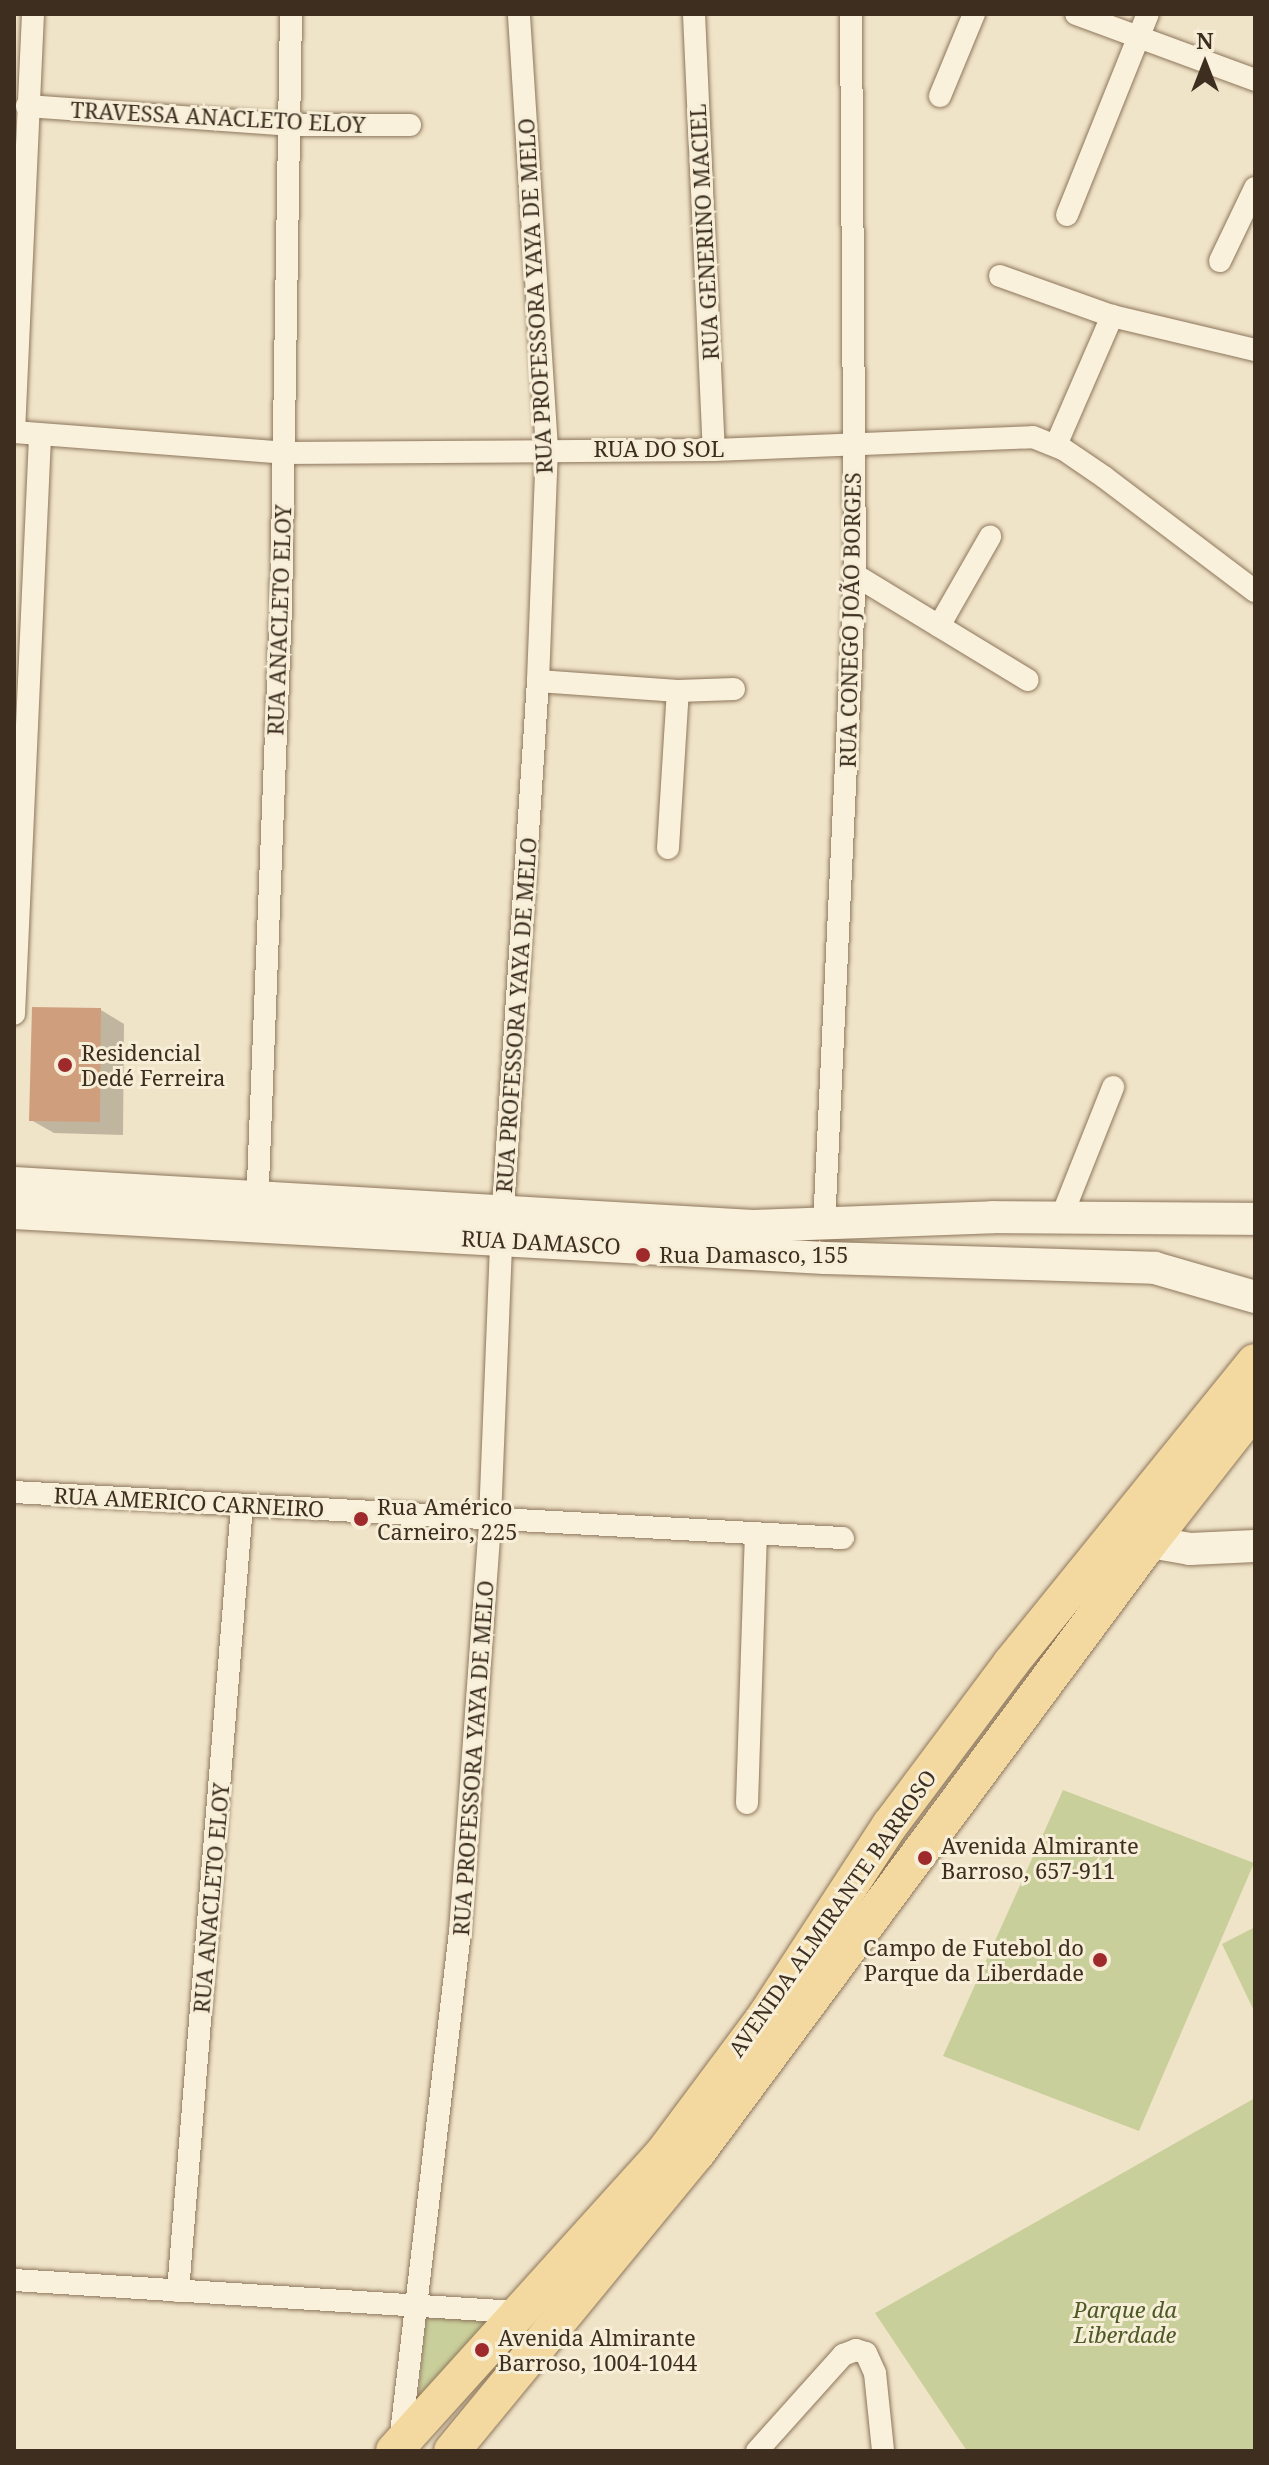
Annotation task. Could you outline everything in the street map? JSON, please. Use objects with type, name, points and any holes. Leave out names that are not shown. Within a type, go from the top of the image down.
[{"type":"main road","name":"AVENIDA ALMIRANTE BARROSO","points":[[396,2448],[515,2312],[661,2156],[766,2015],[890,1825],[1011,1663],[1255,1362]]},
{"type":"main road","name":"AVENIDA ALMIRANTE BARROSO","points":[[452,2451],[697,2153],[1150,1542],[1255,1408]]},
{"type":"street","points":[[14,432],[33,14]]},
{"type":"street","name":"RUA ANACLETO ELOY","points":[[256,1211],[284,453],[291,14]]},
{"type":"street","name":"RUA PROFESSORA YAYA DE MELO","points":[[396,2448],[460,1932],[490,1519],[502,1225],[538,681],[547,449],[519,14]]},
{"type":"street","name":"RUA GENERINO MACIEL","points":[[694,14],[714,450]]},
{"type":"street","name":"RUA CONEGO JOÃO BORGES","points":[[824,1226],[855,575],[851,14]]},
{"type":"street","points":[[940,96],[974,14]]},
{"type":"street","points":[[1076,14],[1255,80]]},
{"type":"street","points":[[1067,215],[1148,14]]},
{"type":"street","name":"TRAVESSA ANACLETO ELOY","points":[[27,106],[289,125],[410,125]]},
{"type":"street","points":[[1220,261],[1255,188]]},
{"type":"street","points":[[1000,276],[1112,316],[1255,350]]},
{"type":"street","points":[[1056,445],[1112,316]]},
{"type":"street","name":"RUA DO SOL","points":[[14,432],[284,453],[714,450],[853,441],[1017,437],[1056,445],[1255,591]]},
{"type":"street","points":[[14,1014],[40,436]]},
{"type":"street","points":[[939,626],[990,537]]},
{"type":"street","points":[[855,575],[1028,680]]},
{"type":"street","points":[[538,681],[678,691],[734,689]]},
{"type":"street","points":[[668,848],[678,691]]},
{"type":"street","points":[[1061,1218],[1113,1087]]},
{"type":"street","name":"RUA DAMASCO","points":[[14,1183],[256,1211],[502,1225],[825,1258],[1155,1268],[1189,1274],[1255,1297]]},
{"type":"street","name":"RUA DAMASCO","points":[[14,1213],[256,1211]]},
{"type":"street","name":"RUA DAMASCO","points":[[502,1225],[824,1226],[993,1217],[1255,1219]]},
{"type":"street","name":"RUA AMERICO CARNEIRO","points":[[14,1492],[843,1538]]},
{"type":"street","points":[[1143,1500],[1150,1542],[1190,1549],[1255,1546]]},
{"type":"street","name":"RUA ANACLETO ELOY","points":[[178,2291],[242,1505]]},
{"type":"street","points":[[747,1803],[756,1533]]},
{"type":"street","points":[[14,2280],[515,2312]]},
{"type":"street","points":[[757,2451],[843,2355],[856,2350],[866,2353],[875,2373],[883,2451]]},
{"type":"green space","name":"Campo de Futebol do Parque da Liberdade","points":[[1063,1790],[1254,1863],[1139,2131],[943,2056]]},
{"type":"green space","points":[[1255,1927],[1255,2013],[1222,1944]]},
{"type":"green space","name":"Parque da Liberdade","points":[[1255,2098],[1255,2451],[967,2451],[875,2313]]},
{"type":"green space","points":[[426,2316],[498,2321],[417,2408]]},
{"type":"building","name":"Residencial Dedé Ferreira","points":[[32,1007],[101,1008],[100,1122],[29,1121]]},
{"type":"place","name":"Residencial Dedé Ferreira","points":[[65,1065]]},
{"type":"place","name":"Rua Damasco, 155","points":[[643,1255]]},
{"type":"place","name":"Rua Américo Carneiro, 225","points":[[361,1519]]},
{"type":"place","name":"Avenida Almirante Barroso, 657-911","points":[[925,1858]]},
{"type":"place","name":"Campo de Futebol do Parque da Liberdade","points":[[1100,1960]]},
{"type":"place","name":"Avenida Almirante Barroso, 1004-1044","points":[[482,2350]]}]
